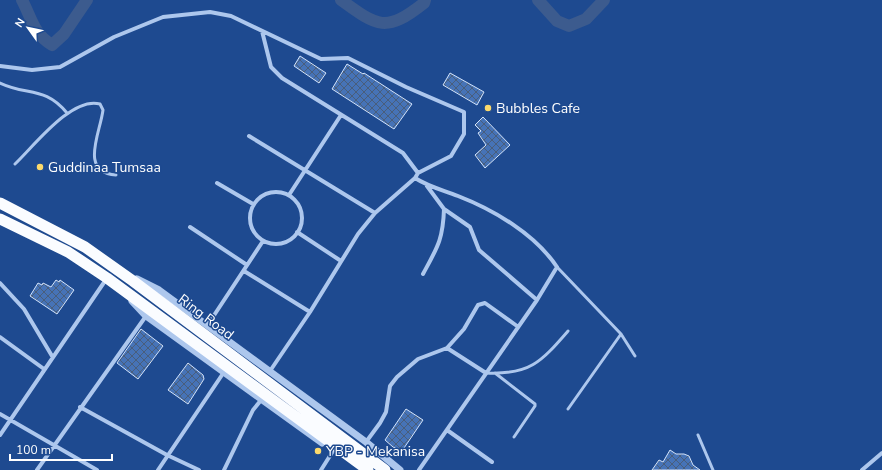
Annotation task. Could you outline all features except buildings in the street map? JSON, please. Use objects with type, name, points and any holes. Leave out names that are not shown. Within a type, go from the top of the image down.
[{"type":"highway","name":"Ring Road","points":[[0,203],[85,247],[122,272],[385,470]]},
{"type":"highway","name":"Ring Road","points":[[0,219],[68,252],[107,278],[368,470]]},
{"type":"highway","points":[[0,227],[12,225]]},
{"type":"street","points":[[0,66],[32,70],[60,67],[93,47],[138,26],[163,17],[188,13],[210,12],[231,16],[321,58],[348,58],[406,87],[464,112],[464,134],[450,156],[418,173],[415,178],[375,213],[358,234],[310,312],[270,371]]},
{"type":"street","points":[[262,30],[271,67],[282,78],[403,153],[418,173]]},
{"type":"street","points":[[289,195],[341,115]]},
{"type":"street","points":[[249,136],[375,213]]},
{"type":"street","points":[[415,178],[427,186],[472,202],[510,223],[538,245],[557,267],[537,300],[517,326],[420,470]]},
{"type":"street","points":[[217,183],[252,204]]},
{"type":"street","points":[[427,186],[444,209],[470,227],[478,250],[537,300]]},
{"type":"street","points":[[273,192],[289,195],[295,200],[302,216],[301,224],[297,232],[285,242],[277,244],[262,241],[251,227],[250,220],[252,204],[265,194],[273,192]]},
{"type":"street","points":[[423,274],[437,248],[442,234],[444,209]]},
{"type":"street","points":[[190,227],[248,265]]},
{"type":"street","points":[[297,232],[341,261]]},
{"type":"street","points":[[207,326],[248,265],[262,241]]},
{"type":"street","points":[[244,271],[310,312]]},
{"type":"street","points":[[122,272],[159,290],[366,442],[400,470]]},
{"type":"street","points":[[0,435],[52,356],[107,278]]},
{"type":"street","points":[[0,283],[24,309],[52,356]]},
{"type":"street","points":[[118,286],[146,316],[360,470]]},
{"type":"street","points":[[366,442],[380,424],[386,412],[390,386],[397,377],[418,359],[447,348],[464,329],[478,305],[485,303],[517,326]]},
{"type":"street","points":[[37,470],[53,444],[146,316]]},
{"type":"street","points":[[0,337],[44,369]]},
{"type":"street","points":[[447,348],[486,373]]},
{"type":"street","points":[[158,470],[224,372]]},
{"type":"street","points":[[224,470],[253,410],[262,400]]},
{"type":"street","points":[[80,407],[167,455],[199,470]]},
{"type":"street","points":[[0,414],[97,470]]},
{"type":"street","points":[[447,430],[492,462]]},
{"type":"street","points":[[321,470],[333,451]]},
{"type":"street","points":[[862,470],[882,453]]},
{"type":"lane","points":[[0,83],[13,88],[35,92],[53,98],[67,113]]},
{"type":"lane","points":[[15,164],[67,113],[93,102],[100,104],[103,110],[94,154],[94,162],[99,171],[105,174],[116,175]]},
{"type":"lane","points":[[557,267],[621,334],[634,356]]},
{"type":"lane","points":[[486,373],[526,369],[537,363],[549,353],[568,331]]},
{"type":"lane","points":[[568,409],[621,334]]},
{"type":"lane","points":[[495,373],[535,404],[514,437]]},
{"type":"lane","points":[[698,435],[713,470]]},
{"type":"waterway","points":[[22,0],[37,30],[41,36],[52,45],[64,34],[87,0]]},
{"type":"waterway","points":[[341,0],[364,16],[382,23],[400,19],[411,13],[424,3],[425,0]]},
{"type":"waterway","points":[[538,0],[557,21],[569,26],[586,19],[604,0]]},
{"type":"place","name":"Bubbles Cafe","points":[[488,108]]},
{"type":"place","name":"Guddinaa Tumsaa","points":[[40,167]]},
{"type":"place","name":"YBP - Mekanisa","points":[[318,451]]}]
